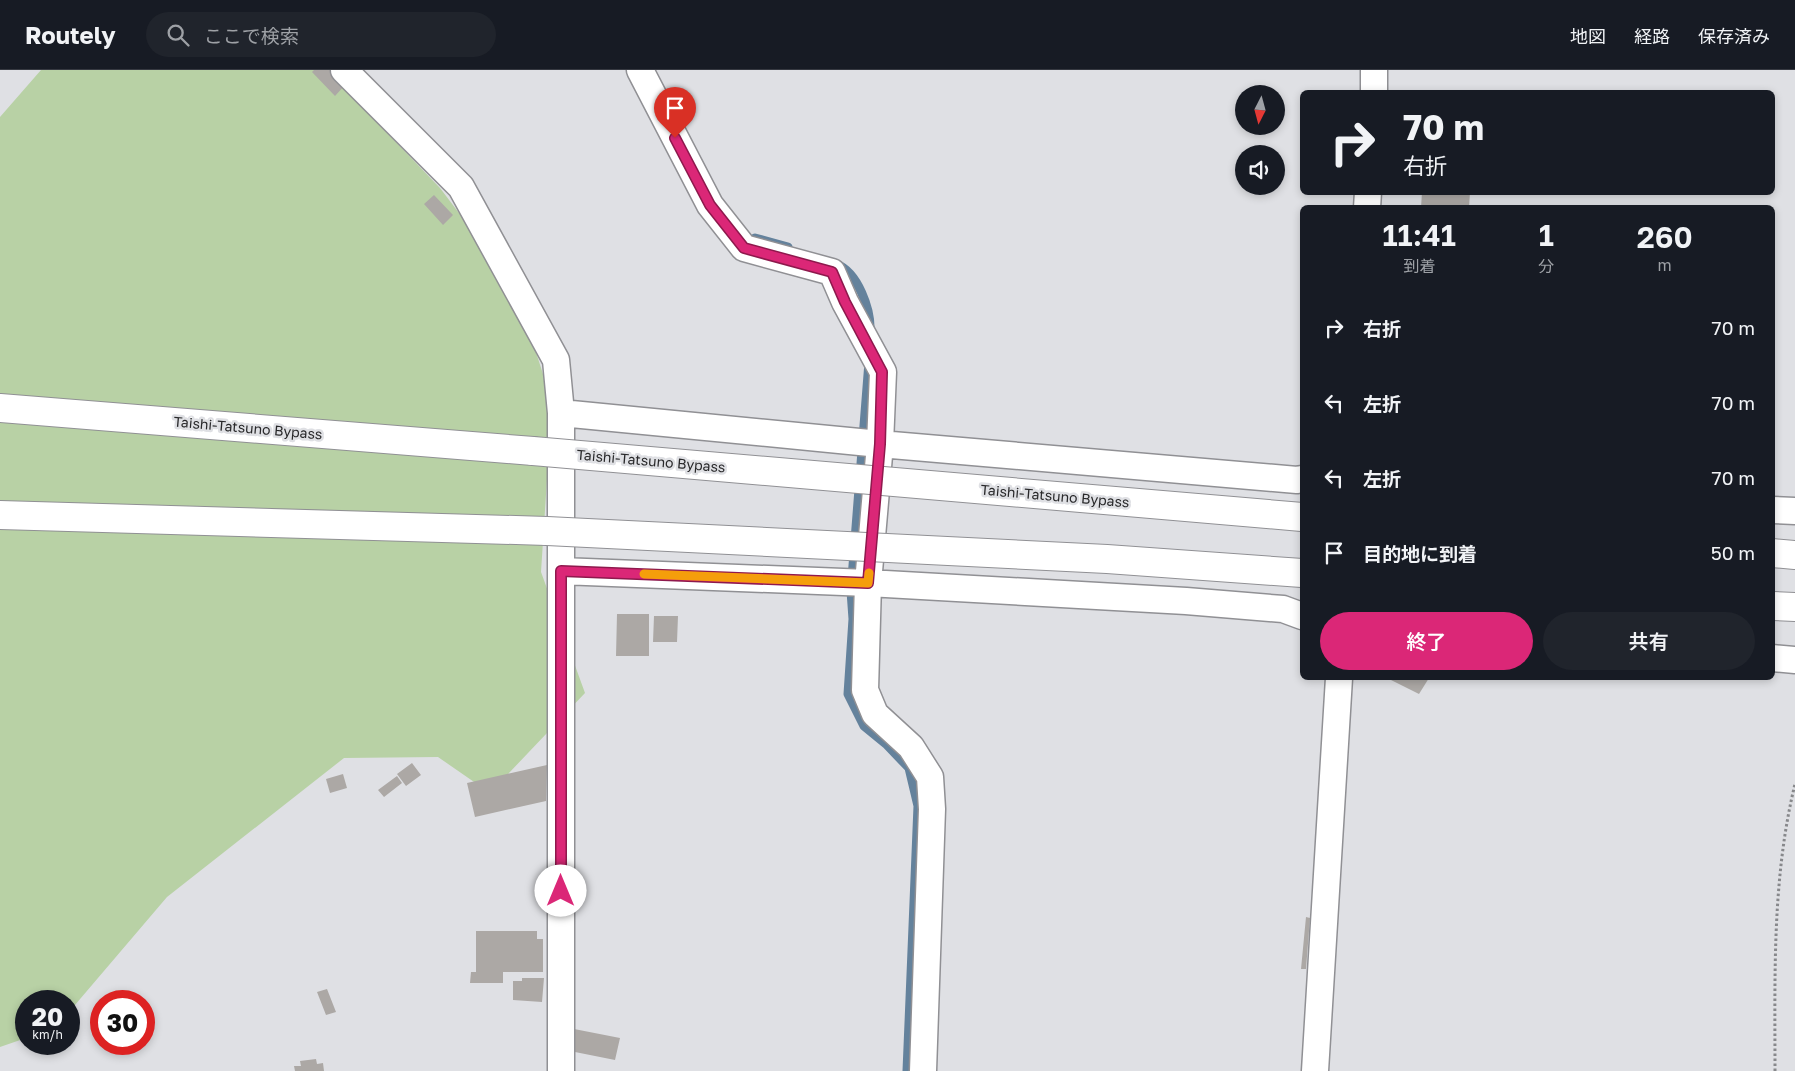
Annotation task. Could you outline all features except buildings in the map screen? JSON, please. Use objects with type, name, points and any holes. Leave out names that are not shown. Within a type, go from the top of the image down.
[{"type":"highway","name":"Taishi-Tatsuno Bypass","points":[[0,408],[533,451],[1300,517]]},
{"type":"highway","points":[[0,515],[547,531],[1107,559],[1300,573]]},
{"type":"highway","points":[[1775,553],[1795,555]]},
{"type":"highway","points":[[1775,606],[1795,607]]},
{"type":"street","points":[[344,70],[461,188],[556,360],[561,413],[561,1071]]},
{"type":"street","points":[[640,70],[710,205],[744,248],[832,272],[845,302],[882,372],[880,444],[868,583],[865,690],[875,714],[911,747],[930,777],[932,809],[923,1071]]},
{"type":"street","points":[[1374,70],[1374,90]]},
{"type":"street","points":[[561,413],[880,444],[1287,480],[1300,479]]},
{"type":"street","points":[[1775,510],[1795,511]]},
{"type":"street","points":[[561,571],[868,583],[1186,601],[1283,609],[1300,615]]},
{"type":"street","points":[[1775,658],[1795,660]]},
{"type":"street","points":[[1315,1071],[1339,680]]},
{"type":"path","points":[[1775,1071],[1775,936],[1786,822],[1795,784]]},
{"type":"green space","points":[[41,70],[327,70],[440,188],[515,287],[552,402],[541,572],[585,693],[490,793],[438,757],[344,758],[167,897],[80,999],[80,990],[15,990],[15,1042],[0,1047],[0,117]]},
{"type":"waterway","points":[[755,238],[788,247]]},
{"type":"waterway","points":[[836,264],[844,268],[857,283],[868,313],[870,331]]},
{"type":"waterway","points":[[869,362],[851,591],[853,619],[848,694],[864,726],[886,744],[909,768],[918,806],[907,1071]]},
{"type":"slow traffic","points":[[644,574],[868,583],[869,573]]},
{"type":"route","points":[[561,891],[561,571],[868,583],[880,444],[882,372],[845,302],[832,272],[744,248],[710,205],[675,138]]}]
